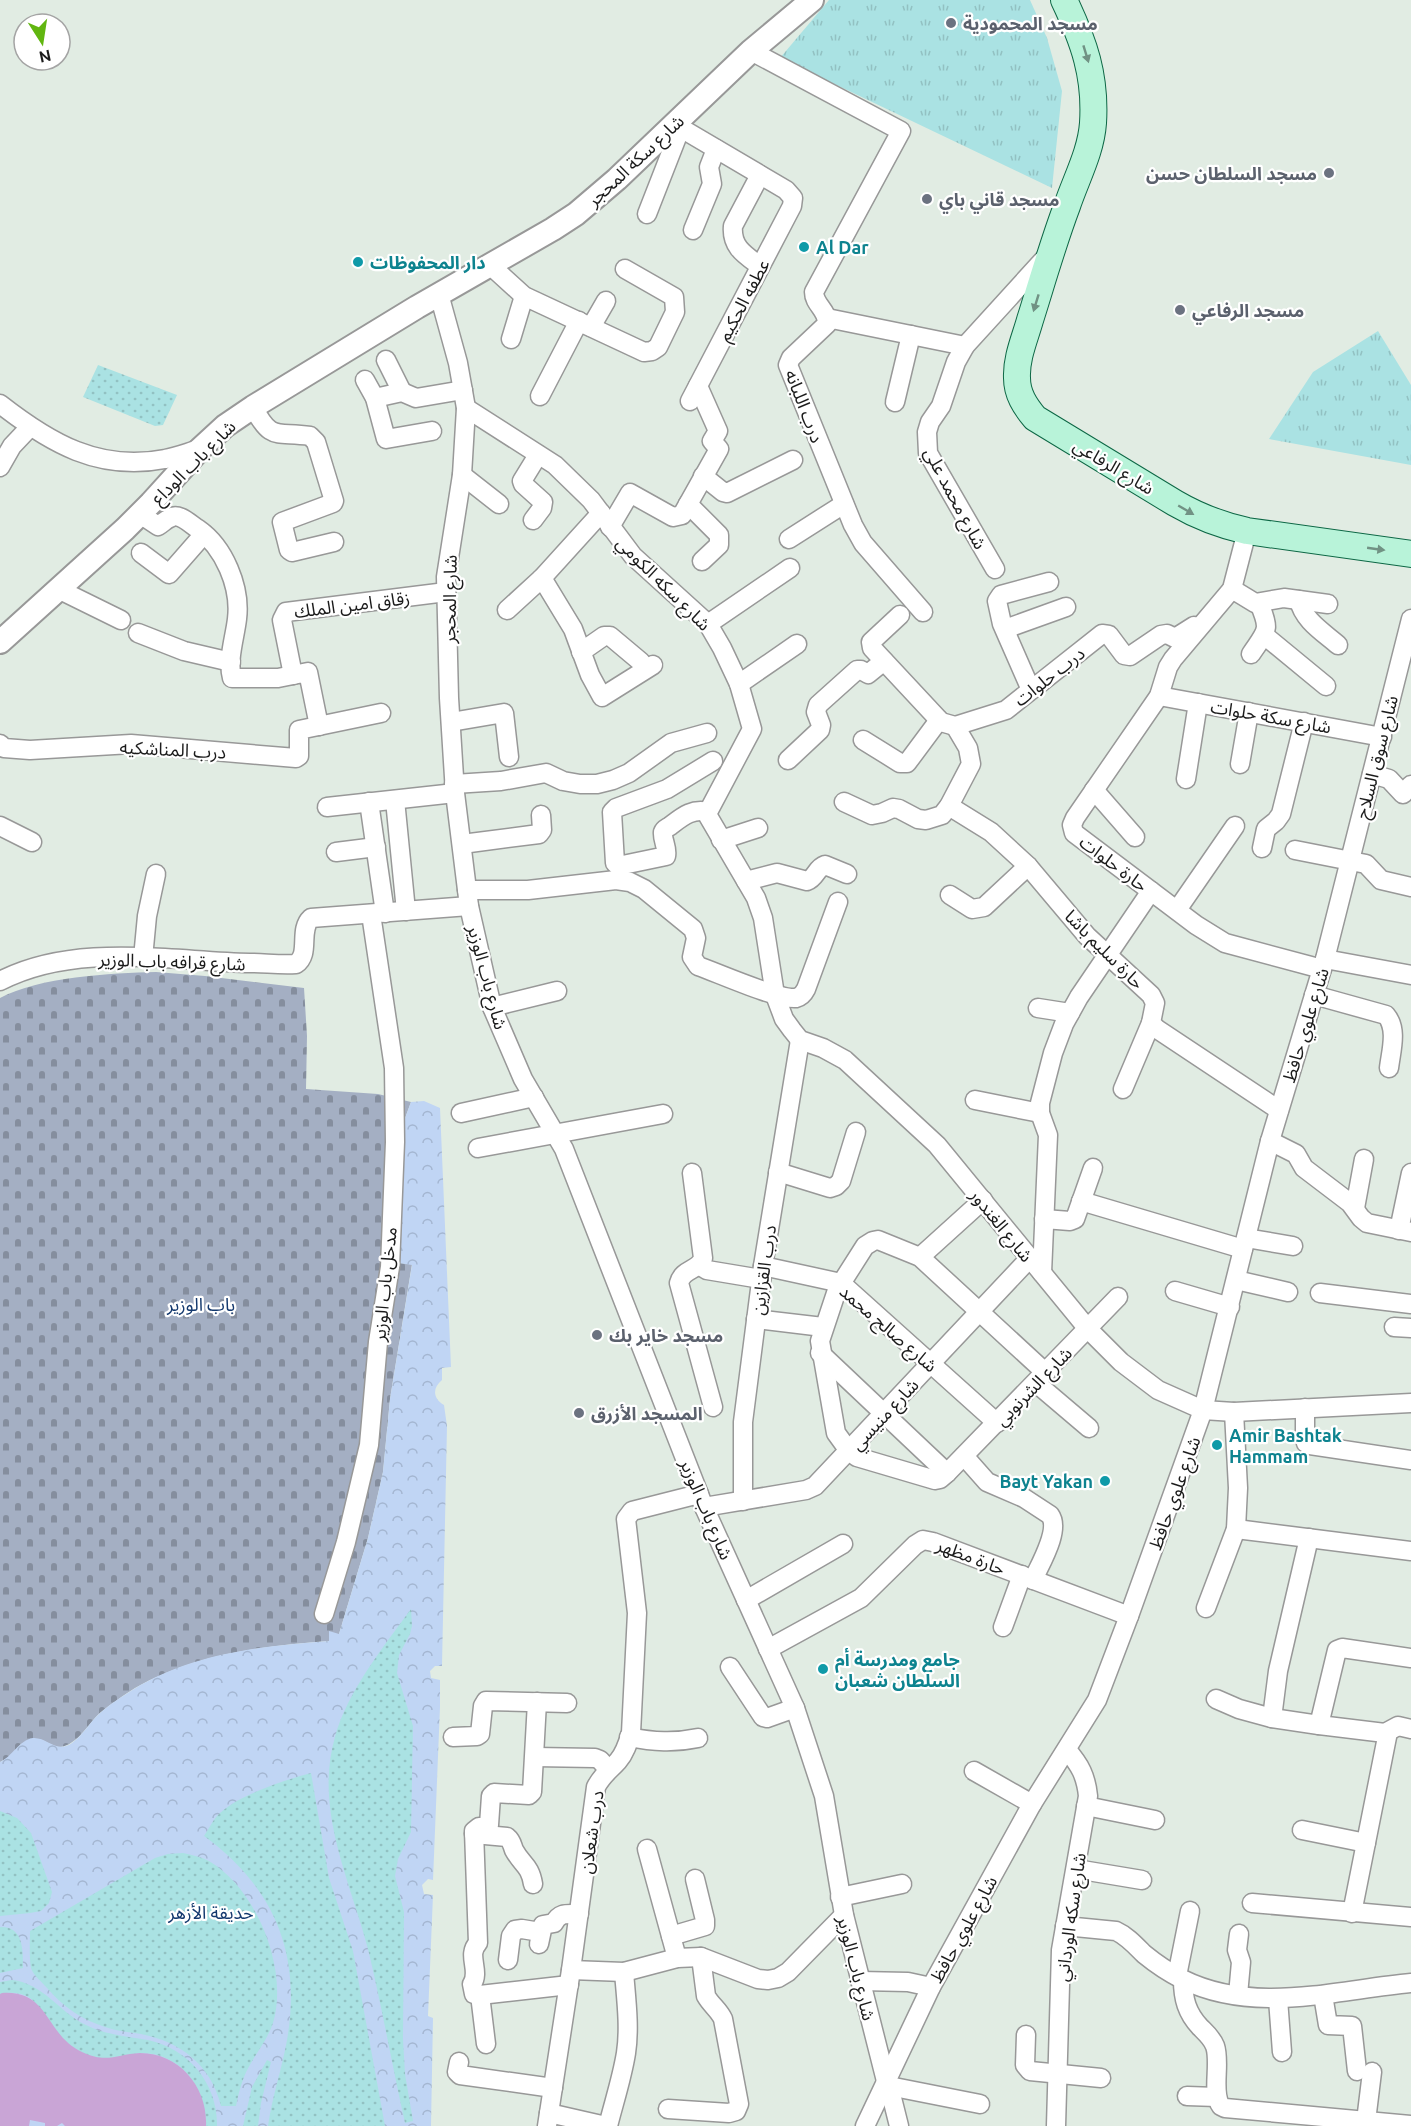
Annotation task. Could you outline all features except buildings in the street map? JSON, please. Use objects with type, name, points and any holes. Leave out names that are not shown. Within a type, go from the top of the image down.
[{"type":"main road","name":"شارع الرفاعي","points":[[1064,0],[1088,57],[1094,92],[1093,126],[1020,352],[1017,377],[1019,392],[1025,406],[1035,418],[1197,516],[1221,526],[1411,554]]},
{"type":"street","name":"شارع سكة المحجر","points":[[439,294],[576,214],[678,125],[751,51],[812,0]]},
{"type":"street","points":[[751,51],[901,131],[813,292],[814,299],[827,318],[965,346]]},
{"type":"street","points":[[647,214],[678,125],[760,175],[733,226],[732,234],[737,249],[760,267]]},
{"type":"street","points":[[693,230],[712,184],[709,167],[716,149]]},
{"type":"street","name":"عطفه الحكيم","points":[[704,476],[718,448],[712,441],[718,432],[694,393],[792,206],[793,198],[789,192],[760,175]]},
{"type":"street","name":"شارع محمد علي","points":[[995,569],[928,453],[926,443],[930,422],[941,406],[956,362],[965,346],[1051,252]]},
{"type":"street","points":[[490,265],[524,296],[644,352],[652,351],[658,347],[675,312],[676,301],[674,297],[625,268]]},
{"type":"street","name":"شارع المحجر","points":[[439,294],[458,363],[466,408],[462,476],[449,550],[446,592],[455,789],[468,898]]},
{"type":"street","name":"شارع باب الوداع","points":[[0,642],[140,514],[200,449],[225,426],[439,294]]},
{"type":"street","points":[[512,339],[524,296]]},
{"type":"street","points":[[540,396],[585,324],[606,301]]},
{"type":"street","name":"درب اللبانه","points":[[827,318],[827,324],[789,361],[788,368],[853,525],[863,543],[923,612]]},
{"type":"street","points":[[895,402],[911,335]]},
{"type":"street","points":[[386,360],[402,392]]},
{"type":"street","points":[[365,380],[375,398],[386,439],[432,432]]},
{"type":"street","points":[[375,398],[402,392],[416,398],[462,390]]},
{"type":"street","points":[[0,404],[30,427],[63,447],[102,460],[133,462],[165,459],[200,449]]},
{"type":"street","points":[[253,407],[262,424],[269,431],[276,434],[310,436],[316,442],[334,501],[282,522],[289,550],[292,552],[334,542]]},
{"type":"street","name":"شارع سكه الكومي","points":[[466,408],[555,465],[577,485],[633,556],[708,624],[739,684],[752,729],[708,812]]},
{"type":"street","points":[[0,467],[12,446],[30,427]]},
{"type":"street","points":[[533,520],[542,508],[543,502],[522,481],[538,455]]},
{"type":"street","points":[[507,610],[605,520],[630,493],[673,518],[682,514],[704,476],[727,493],[793,460]]},
{"type":"street","points":[[462,476],[499,504]]},
{"type":"street","points":[[688,504],[719,535],[719,545],[702,561]]},
{"type":"street","points":[[789,539],[844,504]]},
{"type":"street","points":[[140,514],[158,526],[168,518],[178,516],[204,534],[226,564],[236,591],[237,620],[231,662],[231,675],[235,679],[278,678],[308,672],[319,726],[381,713]]},
{"type":"street","points":[[1247,531],[1232,589],[1251,602],[1259,603],[1279,598],[1328,604]]},
{"type":"street","points":[[141,553],[169,574],[204,534]]},
{"type":"street","points":[[708,624],[790,568]]},
{"type":"street","points":[[542,578],[573,629],[581,652],[590,675],[603,698],[647,663],[610,636],[604,636],[581,652]]},
{"type":"street","points":[[1031,690],[998,610],[998,598],[1049,582]]},
{"type":"street","points":[[58,589],[121,620]]},
{"type":"street","name":"حارة حلوات","points":[[1232,589],[1168,668],[1160,696],[1073,821],[1074,833],[1205,931],[1225,942],[1323,964],[1411,975]]},
{"type":"street","name":"زقاق امين الملك","points":[[293,675],[282,620],[286,612],[446,592]]},
{"type":"street","points":[[1299,600],[1300,607],[1308,619],[1338,645]]},
{"type":"street","points":[[1251,654],[1264,635],[1268,624],[1259,603]]},
{"type":"street","points":[[1005,629],[1066,607]]},
{"type":"street","points":[[844,802],[872,815],[896,808],[918,819],[926,820],[942,815],[971,764],[968,748],[947,723],[872,648],[871,642],[900,615]]},
{"type":"street","name":"درب حلوات","points":[[947,723],[1006,710],[1102,634],[1109,635],[1124,655],[1130,656],[1161,635],[1167,634],[1175,638],[1209,618]]},
{"type":"street","name":"شارع سوق السلاح","points":[[1349,860],[1411,619]]},
{"type":"street","points":[[138,633],[184,651],[231,662]]},
{"type":"street","points":[[1264,635],[1326,686]]},
{"type":"street","points":[[739,684],[797,644]]},
{"type":"street","points":[[788,760],[820,730],[821,725],[816,712],[818,705],[857,670],[868,674],[884,661]]},
{"type":"street","name":"شارع سكة حلوات","points":[[1160,696],[1382,736]]},
{"type":"street","points":[[1186,779],[1198,703]]},
{"type":"street","points":[[1240,764],[1249,712]]},
{"type":"street","points":[[451,722],[504,713],[509,757]]},
{"type":"street","points":[[1262,848],[1266,829],[1281,814],[1304,722]]},
{"type":"street","points":[[863,740],[900,763],[907,763],[947,723]]},
{"type":"street","name":"درب المناشكيه","points":[[1,748],[56,750],[131,744],[296,758],[299,756],[299,730],[319,726]]},
{"type":"street","points":[[327,807],[395,800],[546,773],[563,781],[597,784],[629,773],[671,743],[707,733]]},
{"type":"street","points":[[713,761],[667,789],[616,808],[612,812],[615,863],[618,866],[666,856],[663,834],[665,830],[685,814],[701,810],[708,812],[710,823],[756,898],[763,918],[775,995],[784,1019],[800,1040]]},
{"type":"street","points":[[1372,774],[1389,779],[1403,794],[1411,785]]},
{"type":"street","points":[[1094,790],[1135,837]]},
{"type":"street","points":[[395,800],[406,911]]},
{"type":"street","name":"مدخل باب الوزير","points":[[324,1614],[346,1542],[369,1445],[378,1342],[390,1267],[395,1142],[394,1068],[378,913],[376,847],[369,802]]},
{"type":"street","name":"حارة سليم باشا","points":[[949,806],[991,832],[1028,866],[1087,936],[1154,999],[1151,1023]]},
{"type":"street","points":[[462,844],[539,834],[542,830],[541,815]]},
{"type":"street","points":[[0,826],[32,842]]},
{"type":"street","points":[[1177,910],[1235,826]]},
{"type":"street","points":[[721,840],[758,828]]},
{"type":"street","points":[[336,852],[376,847]]},
{"type":"street","points":[[1295,850],[1366,864],[1381,880],[1411,887]]},
{"type":"street","name":"شارع علوي حافظ","points":[[865,2126],[888,2083],[931,1987],[1032,1804],[1097,1700],[1203,1410],[1270,1141],[1323,964],[1349,860]]},
{"type":"street","points":[[746,880],[781,873],[807,881],[825,865],[848,874]]},
{"type":"street","points":[[950,895],[972,909],[984,907],[1028,866]]},
{"type":"street","points":[[143,958],[147,916],[156,874]]},
{"type":"street","points":[[378,913],[406,911],[468,898],[528,890],[615,880],[630,882],[644,889],[693,929],[696,938],[692,957],[698,966],[775,995],[796,998],[807,989],[838,903]]},
{"type":"street","points":[[1042,1273],[1048,1136],[1040,1113],[1040,1103],[1053,1053],[1070,1013],[1151,891]]},
{"type":"street","name":"شارع باب الوزير","points":[[468,898],[492,1006],[523,1079],[556,1133],[702,1500],[795,1708],[824,1796],[842,1906],[899,2126]]},
{"type":"street","name":"شارع قرافه باب الوزير","points":[[0,981],[34,967],[57,962],[109,957],[296,964],[303,956],[305,925],[311,918],[378,913]]},
{"type":"street","points":[[492,1006],[557,991]]},
{"type":"street","points":[[1314,995],[1386,1016],[1390,1020],[1393,1031],[1389,1068]]},
{"type":"street","points":[[1038,1008],[1070,1013]]},
{"type":"street","points":[[1123,1089],[1151,1023],[1279,1110]]},
{"type":"street","name":"درب القزازين","points":[[743,1501],[743,1422],[762,1272],[800,1040]]},
{"type":"street","name":"شارع الغندور","points":[[800,1040],[823,1048],[845,1060],[937,1145],[1029,1259],[1089,1329],[1121,1362],[1158,1390],[1203,1410]]},
{"type":"street","points":[[461,1113],[534,1097]]},
{"type":"street","points":[[975,1100],[1040,1113]]},
{"type":"street","points":[[478,1148],[663,1114]]},
{"type":"street","points":[[778,1172],[830,1188],[837,1186],[841,1181],[856,1132]]},
{"type":"street","points":[[1270,1141],[1296,1154],[1304,1168],[1355,1208],[1367,1223],[1405,1231],[1411,1173]]},
{"type":"street","points":[[1355,1208],[1364,1160]]},
{"type":"street","points":[[1044,1219],[1073,1220],[1077,1216],[1093,1168]]},
{"type":"street","points":[[692,1173],[703,1258],[699,1266],[683,1274],[680,1278],[680,1287],[713,1407]]},
{"type":"street","points":[[920,1257],[983,1200]]},
{"type":"street","points":[[1082,1201],[1245,1244],[1293,1246]]},
{"type":"street","points":[[820,1353],[947,1473],[940,1479],[930,1479],[857,1457],[849,1451],[837,1433],[820,1353],[823,1327],[841,1283],[865,1246],[873,1241],[883,1241],[920,1257],[980,1312],[1089,1428]]},
{"type":"street","name":"شارع منيسي","points":[[702,1500],[743,1501],[806,1490],[815,1486],[1029,1259]]},
{"type":"street","name":"شارع صالح محمد","points":[[699,1266],[708,1270],[762,1272],[841,1283],[997,1423]]},
{"type":"street","points":[[1236,1280],[1288,1292]]},
{"type":"street","points":[[1175,1291],[1230,1306]]},
{"type":"street","points":[[1320,1293],[1411,1304]]},
{"type":"street","name":"شارع الشرنوبي","points":[[947,1473],[1118,1297]]},
{"type":"street","points":[[756,1319],[823,1327]]},
{"type":"street","points":[[1203,1410],[1234,1412],[1411,1403]]},
{"type":"street","points":[[1305,1408],[1305,1439],[1310,1445],[1411,1460]]},
{"type":"street","points":[[1206,1608],[1236,1529],[1238,1488],[1234,1412]]},
{"type":"street","points":[[964,1456],[987,1482],[1024,1498],[1050,1515],[1055,1524],[1053,1534],[1027,1577],[1003,1627]]},
{"type":"street","name":"درب شعلان","points":[[548,2119],[596,1787],[601,1777],[619,1760],[629,1737],[637,1613],[626,1519],[632,1511],[702,1500]]},
{"type":"street","points":[[1236,1529],[1411,1551]]},
{"type":"street","points":[[1272,1718],[1278,1671],[1309,1538]]},
{"type":"street","name":"حارة مظهر","points":[[768,1649],[861,1598],[915,1545],[923,1540],[1129,1616]]},
{"type":"street","points":[[746,1600],[843,1544]]},
{"type":"street","points":[[1319,1725],[1337,1650],[1342,1648],[1411,1658]]},
{"type":"street","points":[[730,1667],[763,1717],[767,1718],[795,1708]]},
{"type":"street","points":[[1216,1699],[1239,1709],[1272,1718],[1388,1732],[1398,1726],[1411,1729]]},
{"type":"street","points":[[453,1737],[479,1735],[485,1702],[567,1703]]},
{"type":"street","points":[[537,1702],[531,1794],[496,1793],[491,1796],[489,1825],[476,1828],[474,1834],[478,1943],[473,1953],[477,1977],[472,1984],[474,1994],[480,1995],[570,1978],[624,1972],[677,1958],[701,1957],[758,1979],[778,1978],[788,1972],[842,1906],[902,1884]]},
{"type":"street","points":[[1352,1913],[1388,1732]]},
{"type":"street","points":[[629,1737],[678,1743],[698,1738]]},
{"type":"street","name":"شارع سكه الورداني","points":[[1056,2126],[1061,1950],[1086,1806],[1087,1782],[1082,1768],[1067,1750]]},
{"type":"street","points":[[534,1756],[595,1758],[608,1769]]},
{"type":"street","points":[[974,1771],[1032,1804]]},
{"type":"street","points":[[1086,1806],[1155,1820]]},
{"type":"street","points":[[1302,1830],[1366,1843]]},
{"type":"street","points":[[474,1834],[509,1839],[514,1850],[526,1864],[533,1884]]},
{"type":"street","points":[[647,1849],[677,1958]]},
{"type":"street","points":[[1076,1869],[1142,1880]]},
{"type":"street","points":[[671,1936],[705,1926],[695,1879]]},
{"type":"street","points":[[1252,1903],[1411,1917]]},
{"type":"street","points":[[1190,1911],[1180,1978],[1186,2007],[1215,2046],[1218,2102],[1225,2108],[1409,2125]]},
{"type":"street","points":[[508,1960],[511,1936],[515,1930],[522,1929],[539,1938],[543,1925],[554,1923],[563,1914],[579,1914]]},
{"type":"street","points":[[1065,1926],[1116,1930],[1152,1960],[1180,1978],[1207,1990],[1278,1999],[1411,1983]]},
{"type":"street","points":[[1238,1995],[1241,1962],[1237,1950],[1239,1934]]},
{"type":"street","points":[[668,2109],[729,2113],[736,2111],[739,2104],[723,2019],[719,2010],[709,2002],[706,1996],[701,1957]]},
{"type":"street","points":[[548,2119],[607,2126],[627,2050],[624,1972]]},
{"type":"street","points":[[860,1981],[900,1982],[931,1987]]},
{"type":"street","points":[[480,1995],[486,2044]]},
{"type":"street","points":[[1323,1995],[1328,2025],[1352,2026],[1364,2071],[1366,2121]]},
{"type":"street","points":[[1278,1999],[1281,2052]]},
{"type":"street","points":[[1026,2035],[1025,2065],[1034,2073],[1101,2078]]},
{"type":"street","points":[[459,2062],[457,2072],[460,2075],[553,2088]]},
{"type":"street","points":[[888,2083],[980,2104]]},
{"type":"street","points":[[1187,2096],[1217,2097]]},
{"type":"green space","points":[[829,0],[1030,0],[1047,38],[1062,91],[1052,188],[780,58]]},
{"type":"green space","points":[[1378,331],[1411,385],[1411,465],[1269,439],[1313,372]]},
{"type":"green space","points":[[98,365],[177,395],[163,425],[155,426],[83,397]]},
{"type":"green space","name":"باب الوزير","points":[[156,972],[304,988],[307,1036],[306,1089],[378,1094],[411,1102],[404,1121],[399,1263],[412,1264],[390,1399],[383,1472],[368,1538],[339,1634],[329,1641],[254,1649],[181,1667],[135,1688],[101,1712],[72,1742],[60,1747],[39,1739],[21,1744],[9,1757],[0,1762],[0,998],[34,985],[55,981],[97,975]]},
{"type":"green space","name":"حديقة الأزهر","points":[[424,1101],[440,1108],[451,1367],[442,1368],[442,1380],[435,1390],[436,1397],[444,1405],[447,1426],[442,1666],[435,1666],[430,1671],[431,1678],[440,1680],[433,1880],[428,1879],[422,1885],[424,1894],[433,1895],[428,2016],[433,2018],[431,2126],[0,2126],[0,1762],[28,1739],[38,1738],[57,1746],[67,1746],[76,1740],[100,1713],[117,1700],[134,1689],[180,1667],[228,1653],[329,1641],[329,1631],[339,1634],[368,1538],[383,1472],[390,1399],[412,1265],[399,1263],[404,1121],[411,1102]]},
{"type":"green space","points":[[411,1609],[412,1626],[399,1655],[397,1673],[413,1726],[411,1832],[398,1859],[395,1876],[404,1912],[403,2039],[405,2074],[413,2121],[405,2123],[368,1949],[344,1871],[331,1818],[329,1791],[330,1764],[335,1737],[348,1703],[367,1670]]},
{"type":"green space","points":[[311,1773],[329,1878],[353,1951],[385,2126],[268,2126],[287,2040],[291,2009],[286,1951],[265,1900],[249,1877],[204,1836],[217,1816],[236,1802],[275,1784]]},
{"type":"green space","points":[[0,1811],[17,1818],[31,1833],[52,1892],[49,1903],[41,1911],[0,1916]]},
{"type":"green space","points":[[183,1853],[209,1861],[226,1874],[242,1891],[255,1911],[272,1956],[277,2002],[273,2023],[246,2073],[236,2106],[221,2106],[216,2091],[202,2067],[181,2049],[156,2038],[109,2028],[81,2017],[54,1996],[31,1968],[30,1931],[155,1858]]},
{"type":"green space","points":[[0,1927],[8,1928],[18,1935],[22,1947],[23,1968],[0,1973]]},
{"type":"green space","points":[[12,1980],[33,1986],[86,2025],[116,2035],[148,2040],[176,2051],[188,2060],[206,2083],[216,2111],[217,2126],[206,2126],[205,2112],[196,2086],[179,2066],[154,2054],[139,2053],[106,2058],[81,2052],[61,2038],[30,1998],[22,1994],[0,1994],[0,1982]]},
{"type":"green space","points":[[267,2060],[271,2062],[258,2126],[243,2126],[252,2087]]},
{"type":"shaded area","points":[[0,1994],[18,1994],[29,1998],[46,2015],[60,2035],[70,2044],[91,2056],[105,2058],[140,2053],[167,2059],[179,2066],[197,2086],[205,2112],[206,2126],[65,2126],[62,2123],[57,2126],[45,2126],[45,2123],[30,2120],[29,2126],[0,2126]]},
{"type":"place","name":"مسجد المحمودية","points":[[951,23]]},
{"type":"place","name":"مسجد السلطان حسن","points":[[1329,173]]},
{"type":"place","name":"مسجد قاني باي","points":[[927,199]]},
{"type":"place","name":"Al Dar","points":[[804,247]]},
{"type":"place","name":"دار المحفوظات","points":[[358,262]]},
{"type":"place","name":"مسجد الرفاعي","points":[[1180,310]]},
{"type":"place","name":"مسجد خاير بك","points":[[597,1335]]},
{"type":"place","name":"المسجد الأزرق","points":[[579,1413]]},
{"type":"place","name":"Amir Bashtak Hammam","points":[[1217,1445]]},
{"type":"place","name":"Bayt Yakan","points":[[1105,1481]]},
{"type":"place","name":"جامع ومدرسة أم السلطان شعبان","points":[[823,1669]]}]
